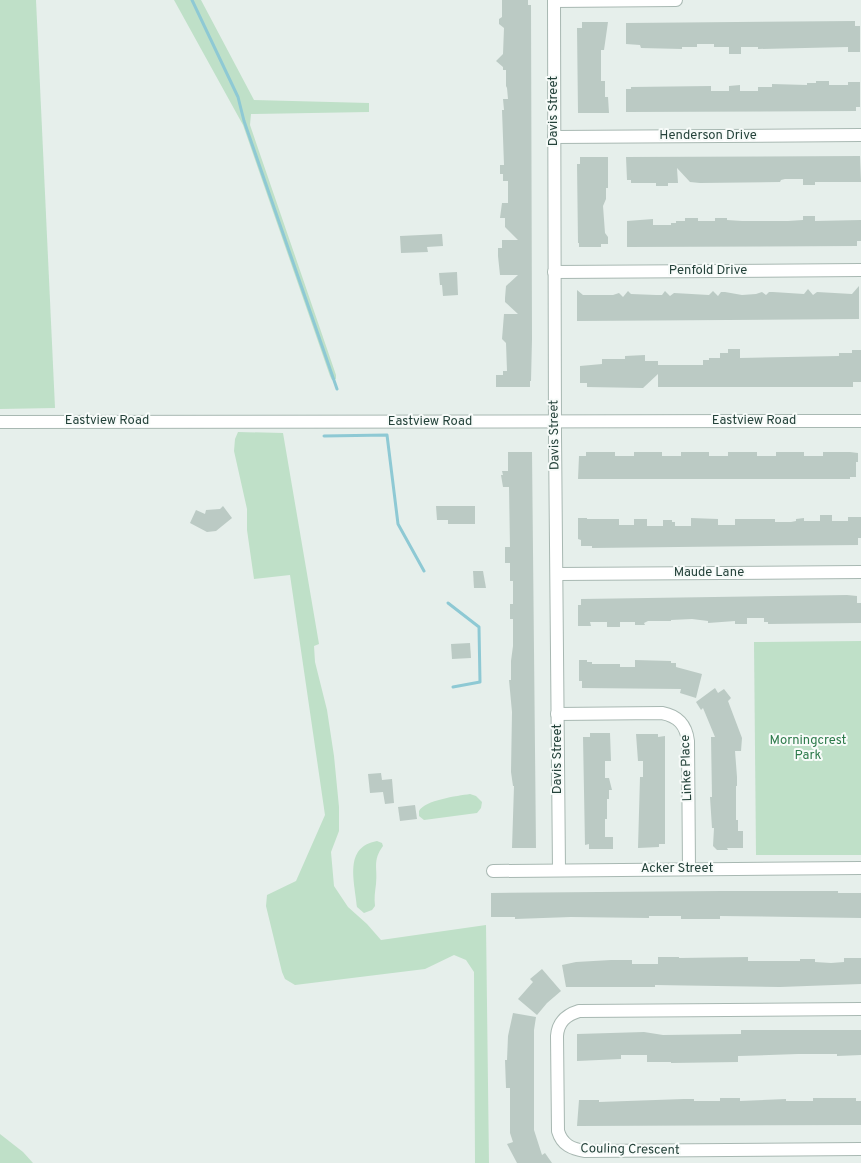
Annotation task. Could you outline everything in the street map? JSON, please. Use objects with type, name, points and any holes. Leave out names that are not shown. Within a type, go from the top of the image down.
[{"type":"street","points":[[554,0],[676,0]]},
{"type":"street","name":"Davis Street","points":[[554,0],[554,422],[557,574],[559,870]]},
{"type":"street","name":"Henderson Drive","points":[[554,137],[861,135]]},
{"type":"street","name":"Penfold Drive","points":[[554,272],[861,270]]},
{"type":"street","name":"Eastview Road","points":[[0,422],[861,421]]},
{"type":"street","name":"Maude Lane","points":[[557,574],[861,572]]},
{"type":"street","name":"Linke Place","points":[[558,714],[662,714],[674,717],[684,725],[688,741],[689,869]]},
{"type":"street","name":"Acker Street","points":[[492,871],[861,868]]},
{"type":"street","name":"Couling Crescent","points":[[861,1009],[579,1011],[564,1019],[560,1025],[557,1036],[558,1131],[562,1140],[572,1148],[585,1151],[861,1149]]},
{"type":"green space","points":[[0,0],[36,0],[55,408],[0,409]]},
{"type":"green space","points":[[174,0],[201,0],[254,100],[369,103],[369,112],[251,114],[250,125],[336,375],[336,379],[332,380],[330,376],[243,125]]},
{"type":"green space","points":[[238,432],[283,433],[319,644],[314,646],[315,662],[327,710],[334,756],[339,807],[339,831],[331,852],[334,886],[348,907],[367,924],[381,940],[486,925],[489,1163],[475,1163],[474,972],[466,960],[454,955],[425,969],[295,985],[285,979],[282,972],[266,906],[267,895],[296,881],[325,815],[290,575],[254,579],[247,530],[247,509],[234,451],[235,439]]},
{"type":"green space","name":"Morningcrest Park","points":[[861,641],[861,855],[756,855],[754,642]]},
{"type":"green space","points":[[470,794],[476,796],[482,802],[481,808],[477,813],[424,820],[419,816],[419,811],[422,807],[434,801]]},
{"type":"green space","points":[[377,841],[382,843],[383,846],[376,860],[375,906],[372,910],[364,913],[357,907],[353,877],[355,858],[359,850],[366,845]]},
{"type":"green space","points":[[0,1134],[23,1152],[33,1163],[0,1163]]},
{"type":"building","points":[[502,0],[528,0],[528,5],[531,5],[532,339],[530,387],[496,387],[496,375],[503,375],[503,371],[507,371],[506,343],[502,339],[504,314],[518,314],[505,302],[505,298],[506,286],[518,275],[500,275],[498,256],[498,248],[502,248],[502,240],[518,240],[505,227],[505,218],[500,218],[502,203],[508,203],[508,181],[503,181],[503,174],[500,174],[500,165],[504,165],[503,99],[508,99],[506,70],[503,70],[503,67],[496,61],[503,54],[504,28],[499,24],[499,19],[502,17]]},
{"type":"building","points":[[855,21],[855,26],[860,26],[860,52],[848,52],[848,47],[758,49],[758,47],[741,47],[741,54],[729,54],[729,47],[714,47],[714,44],[697,44],[697,47],[682,47],[682,49],[641,48],[640,45],[626,44],[626,23]]},
{"type":"building","points":[[582,22],[608,22],[604,50],[601,50],[601,81],[605,81],[605,97],[608,97],[609,113],[578,113],[577,28],[582,28]]},
{"type":"building","points":[[816,81],[829,81],[829,85],[848,85],[848,82],[860,82],[860,107],[856,107],[856,111],[626,112],[626,89],[631,89],[631,87],[711,86],[711,91],[729,91],[729,86],[740,85],[740,91],[758,91],[758,87],[772,87],[772,84],[807,85],[807,83],[816,83]]},
{"type":"building","points":[[860,156],[861,182],[815,182],[815,185],[803,185],[803,179],[785,179],[781,180],[780,182],[700,183],[690,182],[677,168],[678,183],[668,183],[668,186],[656,186],[656,183],[631,183],[631,180],[627,180],[626,157]]},
{"type":"building","points":[[580,157],[608,157],[608,188],[606,188],[606,199],[603,206],[605,233],[608,237],[608,244],[601,244],[601,247],[579,247],[578,243],[577,164],[580,164]]},
{"type":"building","points":[[803,216],[815,216],[815,221],[861,220],[861,241],[857,241],[857,246],[627,247],[627,221],[653,219],[653,225],[671,225],[671,223],[676,223],[676,221],[685,221],[685,218],[698,218],[698,221],[715,221],[715,218],[727,218],[727,220],[742,221],[788,221],[803,220]]},
{"type":"building","points":[[442,234],[443,246],[427,247],[428,252],[401,253],[400,236]]},
{"type":"building","points":[[457,272],[458,295],[443,296],[439,273]]},
{"type":"building","points":[[859,286],[859,319],[577,321],[577,290],[583,295],[613,295],[619,293],[623,297],[628,291],[631,294],[662,295],[665,291],[670,296],[674,293],[709,295],[713,291],[718,296],[721,292],[742,295],[762,292],[766,295],[769,292],[804,294],[808,289],[813,295],[817,292],[852,294]]},
{"type":"building","points":[[728,349],[740,349],[740,358],[839,356],[839,353],[852,353],[852,350],[861,350],[861,382],[853,382],[853,387],[658,387],[658,374],[643,388],[587,387],[587,383],[580,383],[580,366],[602,364],[602,359],[625,359],[625,356],[645,355],[645,361],[658,361],[658,365],[703,365],[703,360],[709,360],[709,358],[720,358],[720,353],[728,353]]},
{"type":"building","points":[[508,452],[532,452],[536,848],[512,848],[514,786],[511,772],[512,712],[509,680],[511,680],[513,646],[513,619],[510,619],[510,604],[513,604],[513,581],[510,581],[510,563],[505,563],[505,547],[510,547],[509,487],[503,487],[501,475],[503,475],[502,471],[508,471]]},
{"type":"building","points":[[586,452],[615,452],[615,456],[634,456],[634,452],[662,452],[662,456],[681,456],[681,452],[709,452],[709,456],[728,456],[728,452],[757,452],[757,456],[776,456],[776,452],[804,452],[804,456],[823,456],[823,452],[850,452],[858,453],[858,462],[856,462],[856,477],[850,477],[850,479],[578,479],[579,456],[586,456]]},
{"type":"building","points":[[223,506],[232,518],[216,531],[207,532],[190,523],[196,510],[205,514],[206,510],[220,509]]},
{"type":"building","points":[[436,506],[475,506],[475,524],[448,524],[448,520],[437,520]]},
{"type":"building","points":[[820,515],[832,515],[832,521],[848,521],[848,517],[861,517],[861,538],[858,538],[858,545],[592,548],[592,546],[581,546],[581,540],[578,539],[578,518],[619,519],[619,525],[634,525],[634,519],[647,519],[647,526],[663,526],[663,520],[672,520],[672,522],[675,522],[675,526],[691,526],[691,518],[718,519],[718,525],[735,525],[735,519],[775,519],[775,522],[791,522],[796,521],[796,519],[804,518],[804,521],[820,521]]},
{"type":"building","points":[[473,571],[483,571],[486,588],[474,588]]},
{"type":"building","points":[[857,596],[857,603],[861,603],[861,623],[768,624],[768,622],[764,622],[764,618],[747,618],[747,624],[735,624],[735,621],[708,623],[708,621],[692,619],[648,621],[644,623],[645,625],[635,625],[635,622],[620,622],[620,627],[607,627],[607,622],[590,622],[591,626],[578,626],[578,605],[581,605],[581,599]]},
{"type":"building","points":[[470,643],[471,658],[452,659],[451,644]]},
{"type":"building","points":[[579,660],[587,660],[587,662],[592,662],[592,664],[620,664],[620,667],[635,667],[635,660],[671,661],[671,663],[676,663],[676,667],[702,674],[696,698],[680,693],[681,689],[582,688],[582,681],[579,681]]},
{"type":"building","points":[[715,688],[718,693],[724,689],[731,698],[728,701],[742,738],[741,751],[735,751],[737,777],[736,820],[738,820],[738,831],[743,831],[743,848],[727,848],[728,850],[717,850],[713,846],[714,828],[712,828],[710,797],[712,797],[711,737],[715,737],[703,708],[701,710],[696,702]]},
{"type":"building","points":[[590,733],[610,733],[611,761],[605,761],[605,778],[609,778],[612,790],[609,790],[609,799],[607,799],[605,837],[613,837],[613,849],[589,849],[589,844],[585,845],[583,737],[590,737]]},
{"type":"building","points":[[636,734],[658,734],[658,737],[665,736],[665,844],[659,844],[659,847],[638,848],[640,777],[643,777],[643,761],[638,761]]},
{"type":"building","points":[[381,773],[382,780],[392,779],[394,803],[385,804],[383,792],[370,793],[368,774]]},
{"type":"building","points":[[415,805],[417,819],[400,821],[398,807]]},
{"type":"building","points":[[838,891],[838,893],[861,893],[861,918],[720,916],[720,919],[681,919],[681,916],[649,916],[649,918],[571,917],[515,919],[515,917],[491,917],[491,893]]},
{"type":"building","points":[[658,957],[748,957],[748,961],[800,961],[800,959],[815,959],[815,962],[831,963],[844,962],[844,958],[861,958],[861,984],[780,987],[655,985],[655,987],[566,987],[562,965],[576,962],[611,960],[632,960],[632,964],[658,964]]},
{"type":"building","points":[[542,969],[561,991],[547,1003],[537,1015],[518,999],[533,982],[530,979]]},
{"type":"building","points":[[513,1013],[536,1017],[534,1030],[534,1130],[542,1155],[545,1153],[552,1163],[517,1163],[507,1144],[513,1142],[510,1133],[510,1088],[506,1088],[505,1060],[507,1060],[508,1036]]},
{"type":"building","points":[[741,1030],[861,1030],[861,1055],[837,1056],[837,1054],[798,1054],[738,1056],[738,1062],[671,1063],[647,1062],[647,1055],[621,1055],[621,1059],[577,1061],[577,1034],[644,1032],[663,1035],[741,1034]]},
{"type":"building","points":[[720,1098],[740,1098],[740,1101],[786,1099],[786,1101],[813,1101],[813,1098],[856,1098],[856,1101],[861,1101],[861,1125],[577,1126],[579,1100],[599,1100],[599,1102],[684,1099],[694,1099],[694,1101],[720,1101]]},
{"type":"waterway","points":[[192,0],[238,97],[244,121],[337,389]]},
{"type":"waterway","points":[[324,436],[387,435],[398,524],[424,571]]},
{"type":"waterway","points":[[448,603],[479,627],[480,682],[453,687]]}]
